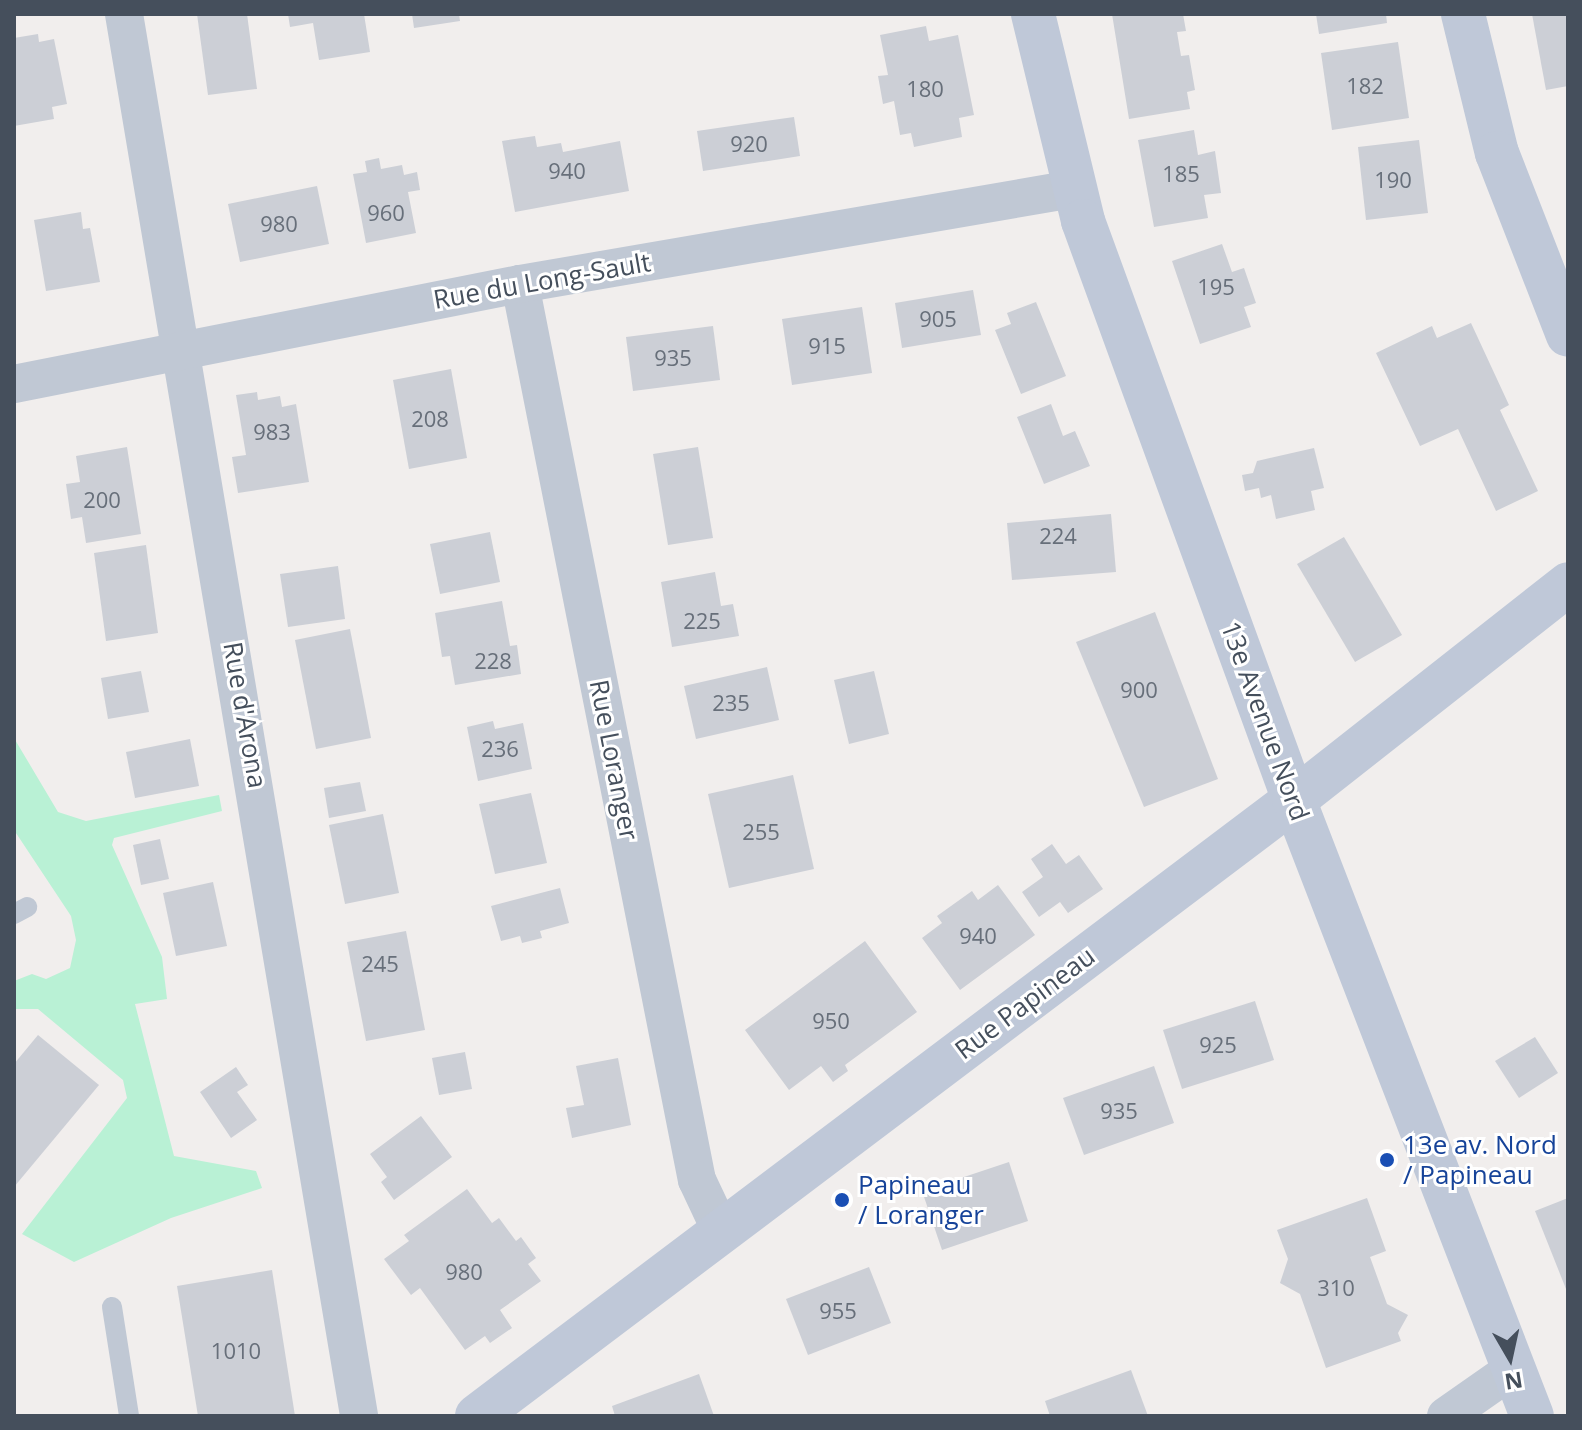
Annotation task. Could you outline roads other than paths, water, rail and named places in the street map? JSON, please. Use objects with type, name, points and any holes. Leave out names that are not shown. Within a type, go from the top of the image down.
[{"type":"main road","name":"13e Avenue Nord","points":[[1033,14],[1073,189],[1294,800],[1532,1416]]},
{"type":"main road","points":[[1463,14],[1497,153],[1568,335]]},
{"type":"main road","name":"Rue Papineau","points":[[477,1416],[1294,800],[1568,584]]},
{"type":"street","name":"Rue d'Arona","points":[[124,14],[359,1416]]},
{"type":"street","name":"Rue du Long-Sault","points":[[14,384],[182,348],[520,284],[1073,189]]},
{"type":"street","name":"Rue Loranger","points":[[520,284],[697,1180],[721,1231]]},
{"type":"street","points":[[1446,1416],[1513,1369]]},
{"type":"lane","points":[[112,1307],[129,1416]]},
{"type":"place","name":"13e av. Nord / Papineau","points":[[1387,1160]]},
{"type":"place","name":"Papineau / Loranger","points":[[842,1200]]}]
